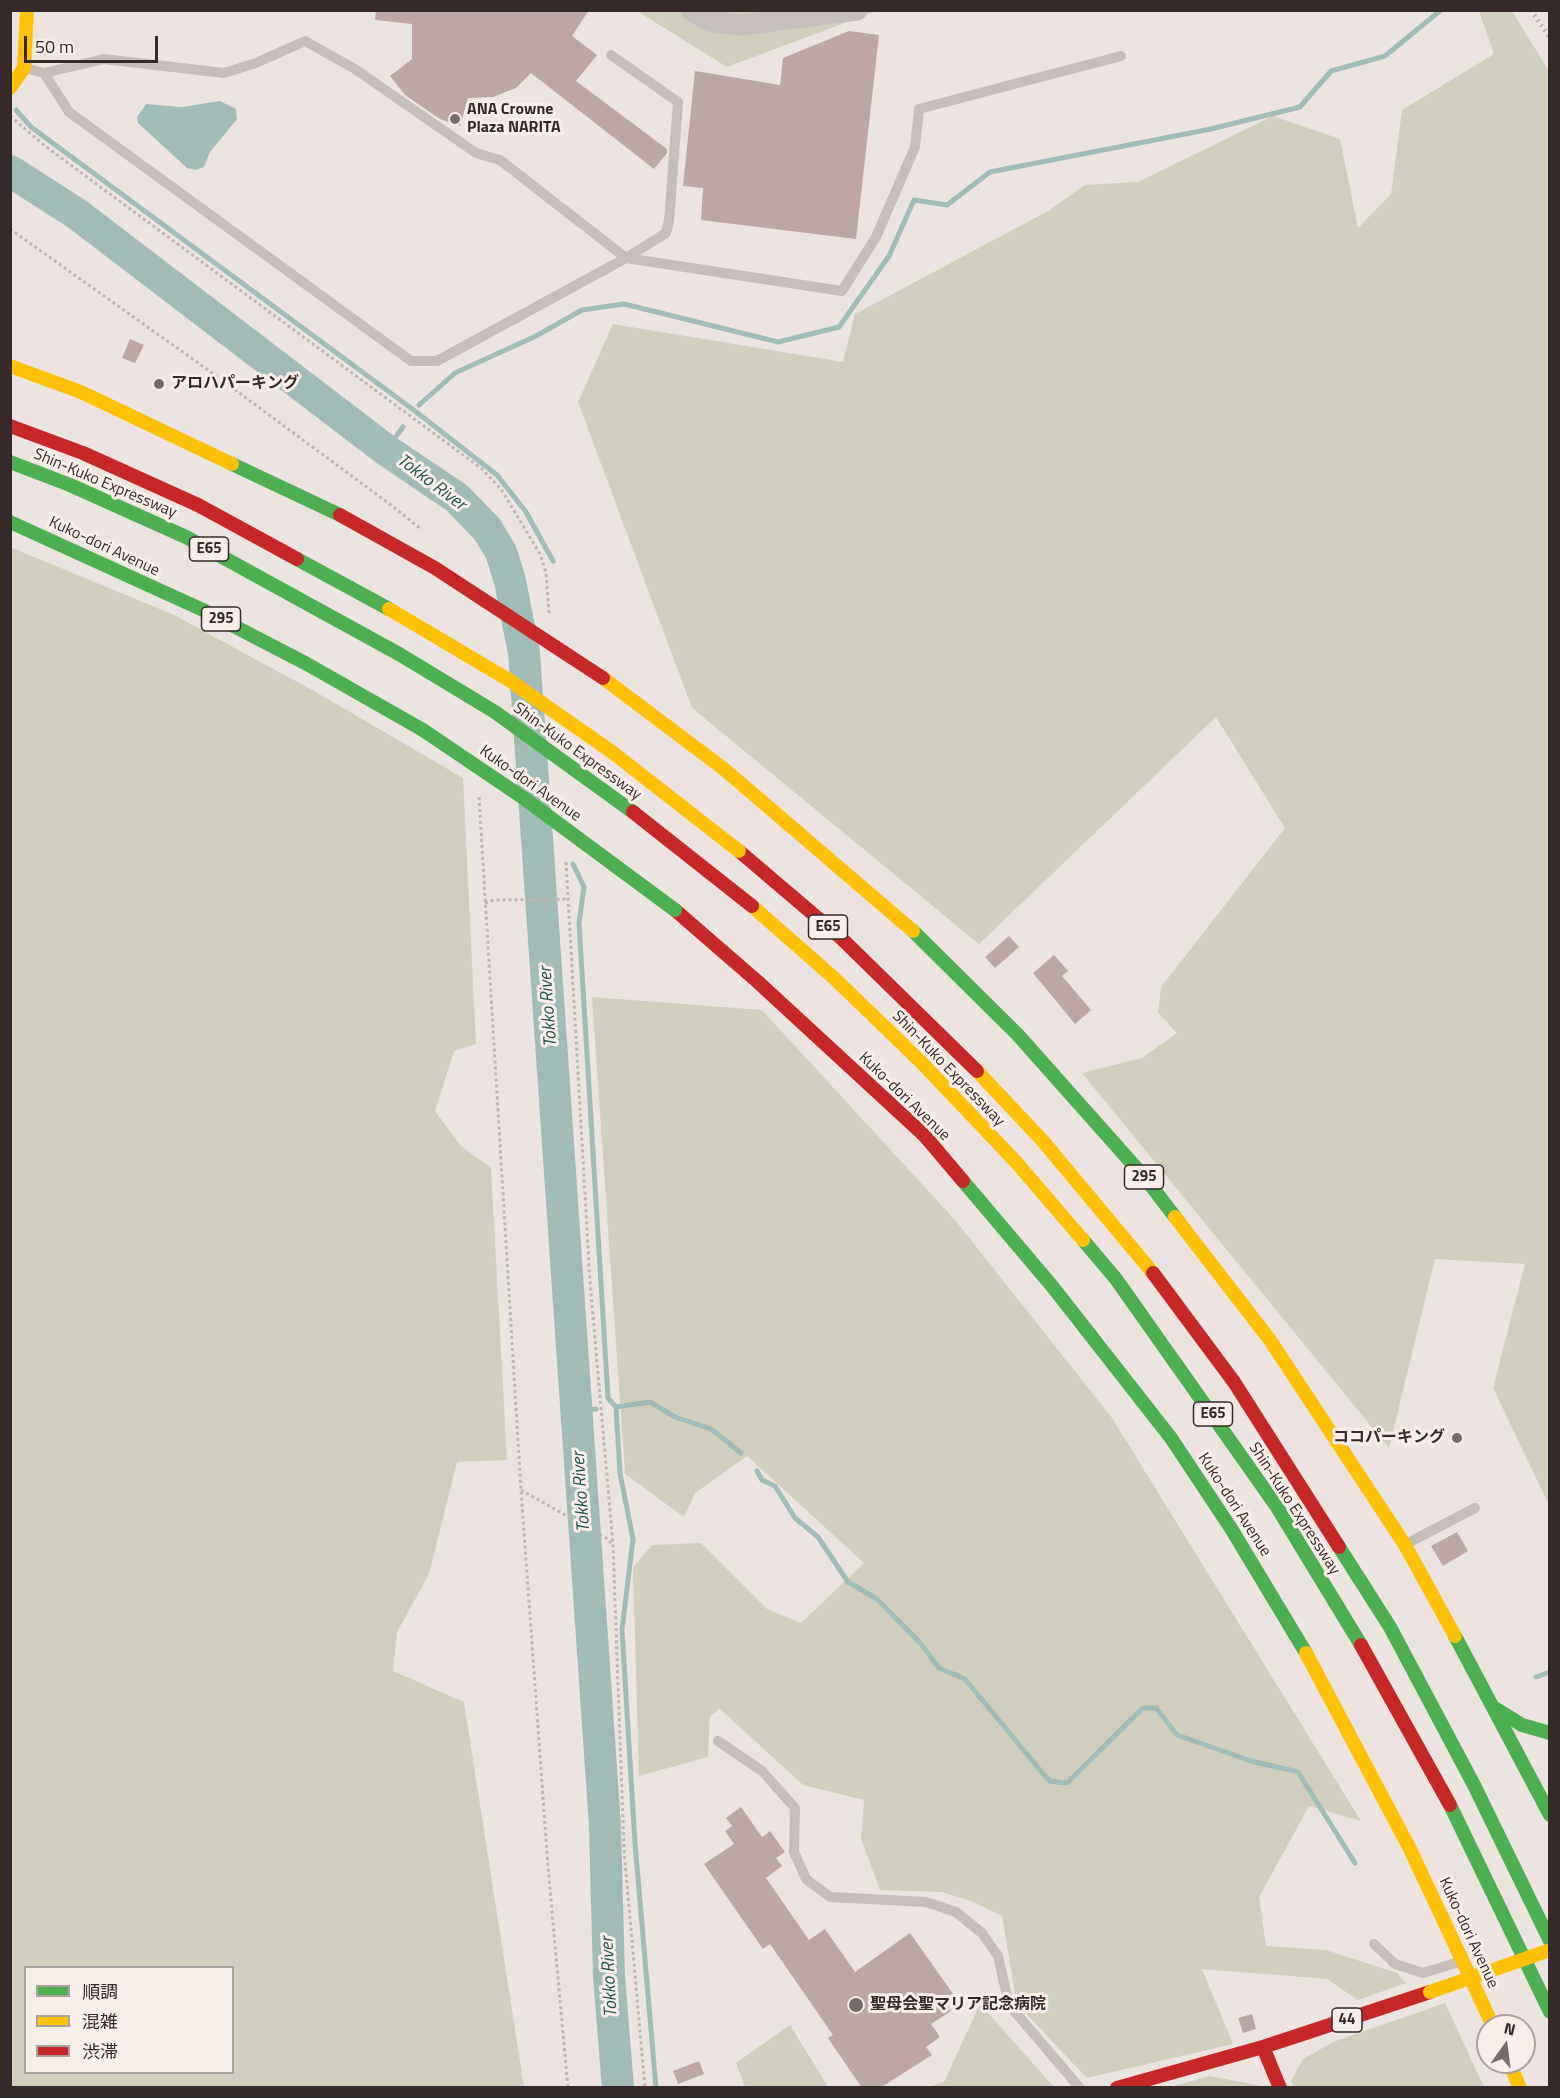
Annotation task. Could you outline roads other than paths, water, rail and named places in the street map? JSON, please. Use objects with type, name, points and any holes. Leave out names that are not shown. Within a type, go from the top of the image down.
[{"type":"main road","points":[[10,88],[24,68],[27,10]]},
{"type":"main road","name":"295","points":[[10,366],[81,392],[340,515],[435,568],[603,678],[724,769],[921,938],[1018,1035],[1146,1179],[1270,1340],[1405,1545],[1496,1709],[1550,1815]]},
{"type":"main road","name":"Shin-Kuko Expressway","points":[[10,426],[83,453],[198,505],[389,609],[509,680],[612,752],[740,851],[840,937],[944,1036],[1042,1140],[1150,1268],[1234,1382],[1390,1627],[1474,1785],[1550,1941]]},
{"type":"main road","name":"Shin-Kuko Expressway","points":[[10,462],[70,485],[186,537],[399,654],[495,712],[595,783],[752,906],[834,978],[920,1061],[1016,1162],[1116,1279],[1277,1507],[1389,1692],[1465,1833],[1550,2012]]},
{"type":"main road","name":"Kuko-dori Avenue","points":[[10,522],[203,610],[307,664],[423,730],[525,799],[675,910],[758,982],[924,1135],[1052,1286],[1171,1438],[1232,1530],[1293,1629],[1410,1849],[1487,2014]]},
{"type":"main road","points":[[1496,1709],[1522,1725],[1550,1733]]},
{"type":"main road","points":[[1541,1798],[1543,1774]]},
{"type":"main road","name":"44","points":[[1127,2086],[1263,2047],[1550,1950]]},
{"type":"main road","points":[[1263,2047],[1280,2088]]},
{"type":"main road","points":[[1514,2074],[1520,2088]]},
{"type":"street","points":[[691,10],[709,21],[741,25],[857,10]]},
{"type":"lane","points":[[24,68],[44,73],[104,59],[224,73],[256,63],[305,41],[355,69],[476,153],[500,160],[626,258],[842,291],[876,237],[915,147],[919,109],[1121,56]]},
{"type":"lane","points":[[44,73],[69,112],[411,361],[436,361],[626,258],[666,233],[669,221],[678,102],[611,55]]},
{"type":"lane","points":[[1405,1545],[1475,1508]]},
{"type":"lane","points":[[718,1741],[762,1771],[795,1808],[794,1852],[806,1879],[830,1897],[926,1902],[956,1912],[982,1933],[998,1956],[1008,2005],[1080,2088]]},
{"type":"lane","points":[[1374,1944],[1395,1964],[1423,1973],[1462,1961]]},
{"type":"water","points":[[220,101],[236,109],[237,119],[210,152],[204,167],[196,170],[187,168],[138,123],[137,117],[146,104],[182,107]]},
{"type":"waterway","points":[[419,405],[455,373],[536,336],[582,310],[624,304],[778,342],[839,327],[889,256],[914,200],[947,205],[990,172],[1211,129],[1300,107],[1331,71],[1385,56],[1441,10]]},
{"type":"waterway","points":[[16,110],[31,127],[415,411],[497,475],[526,512],[553,561]]},
{"type":"waterway","name":"Tokko River","points":[[10,171],[77,214],[386,450],[457,498],[487,529],[501,552],[510,581],[524,653],[605,1826],[609,1977],[618,2088]]},
{"type":"waterway","points":[[386,450],[403,427]]},
{"type":"waterway","points":[[573,864],[584,887],[579,923],[608,1398],[616,1407],[620,1473],[633,1539],[622,1630],[635,1843],[656,2088]]},
{"type":"waterway","points":[[616,1407],[650,1402],[675,1417],[711,1429],[741,1453]]},
{"type":"waterway","points":[[577,1411],[596,1409]]},
{"type":"waterway","points":[[757,1471],[762,1480],[775,1486],[795,1518],[818,1537],[848,1582],[877,1599],[921,1644],[939,1668],[965,1679],[1049,1781],[1067,1783],[1143,1708],[1156,1708],[1177,1735],[1251,1761],[1298,1772],[1355,1863]]},
{"type":"waterway","points":[[1536,1677],[1550,1672]]},
{"type":"railway","points":[[1531,10],[1550,38]]},
{"type":"place","name":"ANA Crowne Plaza NARITA","points":[[455,119]]},
{"type":"place","name":"アロハパーキング","points":[[159,384]]},
{"type":"place","name":"ココパーキング","points":[[1457,1438]]},
{"type":"place","name":"聖母会聖マリア記念病院","points":[[856,2005]]}]
